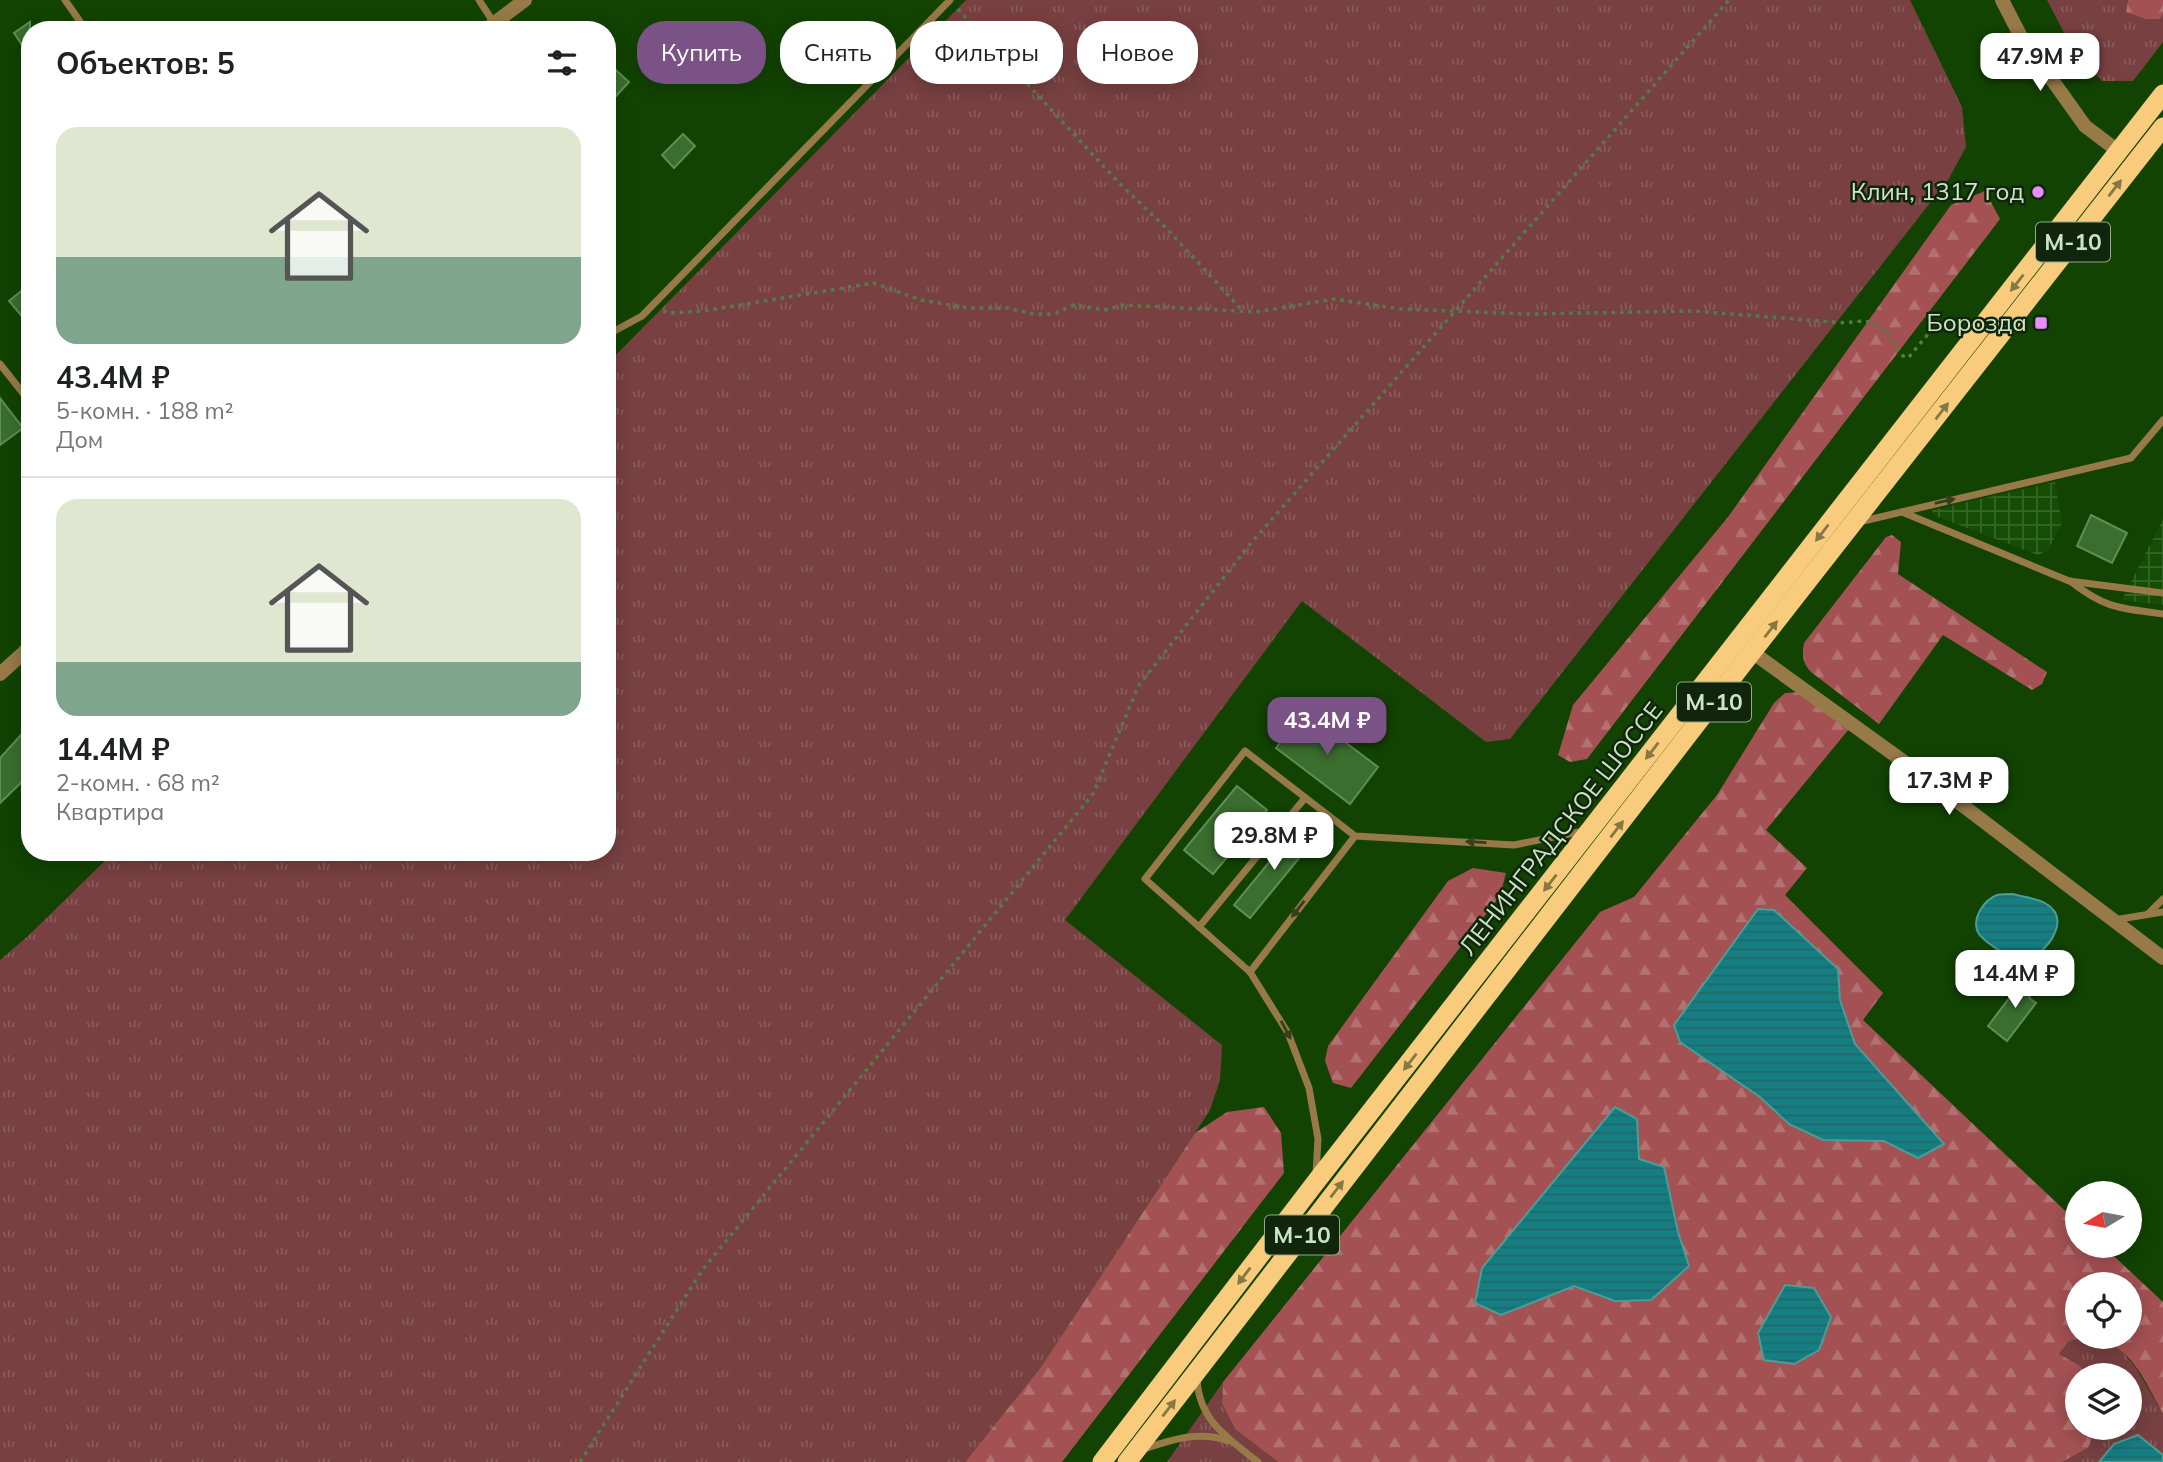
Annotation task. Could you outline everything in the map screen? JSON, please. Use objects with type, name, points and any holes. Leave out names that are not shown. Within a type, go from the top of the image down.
[{"type":"highway","name":"ЛЕНИНГРАДСКОЕ ШОССЕ","points":[[1102,1462],[1315,1183],[2163,94]]},
{"type":"highway","name":"ЛЕНИНГРАДСКОЕ ШОССЕ","points":[[1131,1457],[1752,652],[2163,127]]},
{"type":"street","points":[[497,21],[525,0]]},
{"type":"street","points":[[2002,0],[2021,35],[2085,126],[2119,152]]},
{"type":"street","points":[[1752,652],[1932,782],[2163,957]]},
{"type":"street","points":[[0,674],[21,655]]},
{"type":"lane","points":[[65,0],[80,21]]},
{"type":"lane","points":[[479,0],[488,21]]},
{"type":"lane","points":[[616,330],[651,308],[949,1]]},
{"type":"lane","points":[[1,368],[21,391]]},
{"type":"lane","points":[[1855,523],[2132,458],[2163,420]]},
{"type":"lane","points":[[1900,512],[2069,581],[2110,607],[2163,614]]},
{"type":"lane","points":[[2069,581],[2163,593]]},
{"type":"lane","points":[[1315,1183],[1318,1139],[1309,1088],[1288,1032],[1250,972],[1145,879],[1245,751],[1355,836],[1514,845],[1592,829]]},
{"type":"lane","points":[[1199,927],[1305,798]]},
{"type":"lane","points":[[1250,972],[1355,836]]},
{"type":"lane","points":[[2148,915],[2163,899]]},
{"type":"lane","points":[[2113,920],[2163,912]]},
{"type":"lane","points":[[1197,1372],[1198,1396],[1214,1427],[1258,1462]]},
{"type":"lane","points":[[1131,1457],[1200,1435],[1217,1437],[1235,1444]]},
{"type":"path","points":[[580,1462],[703,1269],[1093,794],[1139,685],[1251,543],[1729,0]]},
{"type":"path","points":[[949,1],[965,14],[1068,129],[1242,310]]},
{"type":"path","points":[[651,308],[671,313],[703,311],[874,283],[920,300],[968,308],[1007,307],[1034,314],[1054,314],[1074,305],[1104,310],[1124,305],[1256,312],[1334,299],[1400,309],[1529,314],[1692,312],[1846,323],[1866,319],[1880,325],[1903,356],[1908,358],[1939,321],[1968,345]]},
{"type":"shaded area","points":[[2055,482],[2062,523],[2048,550],[2038,555],[1933,515],[1932,510]]},
{"type":"shaded area","points":[[2163,519],[2163,605],[2122,600],[2127,590]]},
{"type":"green space","points":[[966,0],[1910,0],[1962,107],[1966,147],[1948,180],[1510,739],[1486,742],[1302,601],[1065,920],[1222,1045],[1220,1080],[1210,1110],[1041,1367],[965,1462],[0,1462],[0,960],[105,861],[616,861],[616,355],[883,84],[896,84],[896,71],[910,57],[910,84],[1063,84],[1063,21],[945,21]]},
{"type":"green space","points":[[2047,0],[2128,0],[2126,11],[2160,19],[2163,15],[2163,42],[2133,81],[2102,81],[2073,50]]},
{"type":"green space","points":[[2128,0],[2163,0],[2163,15],[2160,19],[2146,19],[2126,12]]},
{"type":"green space","points":[[1985,191],[2000,219],[1587,759],[1570,762],[1558,755],[1573,705],[1728,517],[1951,205]]},
{"type":"green space","points":[[1892,535],[1901,542],[1898,574],[2047,672],[2042,684],[2032,690],[1943,635],[1879,724],[1811,672],[1803,659],[1804,643],[1886,537]]},
{"type":"green space","points":[[1799,692],[1849,729],[1766,830],[1807,868],[1785,895],[1883,993],[1863,1020],[2065,1211],[2065,1258],[2116,1258],[2131,1272],[2065,1272],[2065,1346],[2059,1354],[2075,1363],[2065,1363],[2065,1440],[2092,1440],[2088,1448],[2062,1462],[1278,1462],[1235,1429],[1222,1404],[1223,1382],[1600,912],[1634,897],[1717,795],[1774,703],[1785,693]]},
{"type":"green space","points":[[1473,868],[1506,873],[1500,896],[1351,1088],[1333,1083],[1325,1061],[1328,1046],[1448,881]]},
{"type":"green space","points":[[1264,1107],[1281,1133],[1284,1173],[1062,1462],[965,1462],[1041,1367],[1195,1133],[1227,1112]]},
{"type":"green space","points":[[2142,1282],[2163,1302],[2163,1414],[2142,1376],[2142,1363],[2133,1363],[2118,1349],[2142,1349]]},
{"type":"green space","points":[[2065,1346],[2065,1349],[2120,1349],[2132,1363],[2075,1363],[2059,1354]]},
{"type":"green space","points":[[2142,1378],[2163,1414],[2163,1462],[2062,1462],[2088,1448],[2092,1440],[2142,1440]]},
{"type":"green space","points":[[1223,1382],[1222,1404],[1235,1429],[1278,1462],[1167,1462]]},
{"type":"water","points":[[2013,894],[2045,903],[2056,915],[2056,930],[2048,944],[2027,960],[2014,958],[1998,950],[1977,930],[1978,915],[1988,901],[1997,895]]},
{"type":"water","points":[[1758,909],[1774,910],[1838,969],[1840,1000],[1855,1044],[1944,1144],[1918,1158],[1884,1141],[1823,1140],[1789,1124],[1760,1097],[1680,1042],[1674,1025]]},
{"type":"water","points":[[1615,1107],[1637,1119],[1639,1159],[1664,1167],[1678,1232],[1689,1266],[1651,1300],[1615,1301],[1574,1286],[1501,1315],[1475,1303],[1482,1268]]},
{"type":"water","points":[[1785,1285],[1814,1288],[1831,1317],[1819,1350],[1794,1364],[1764,1360],[1758,1333]]},
{"type":"water","points":[[2142,1438],[2163,1455],[2163,1462],[2099,1462],[2114,1444]]},
{"type":"building","points":[[21,28],[21,44],[14,33]]},
{"type":"building","points":[[616,70],[629,82],[616,96]]},
{"type":"building","points":[[683,134],[695,146],[674,168],[662,155]]},
{"type":"building","points":[[21,291],[21,315],[9,301]]},
{"type":"building","points":[[0,398],[21,425],[21,429],[0,445]]},
{"type":"building","points":[[2091,515],[2127,533],[2112,563],[2077,546]]},
{"type":"building","points":[[1304,711],[1378,767],[1350,804],[1276,748]]},
{"type":"building","points":[[21,735],[21,783],[0,803],[0,758]]},
{"type":"building","points":[[1237,786],[1267,810],[1213,874],[1184,850]]},
{"type":"building","points":[[1298,827],[1314,840],[1250,918],[1234,905]]},
{"type":"building","points":[[2026,976],[2038,985],[2029,998],[2036,1003],[2007,1041],[1988,1026]]},
{"type":"place","name":"Клин, 1317 год","points":[[2038,192]]},
{"type":"place","name":"Борозда","points":[[2041,323]]}]
